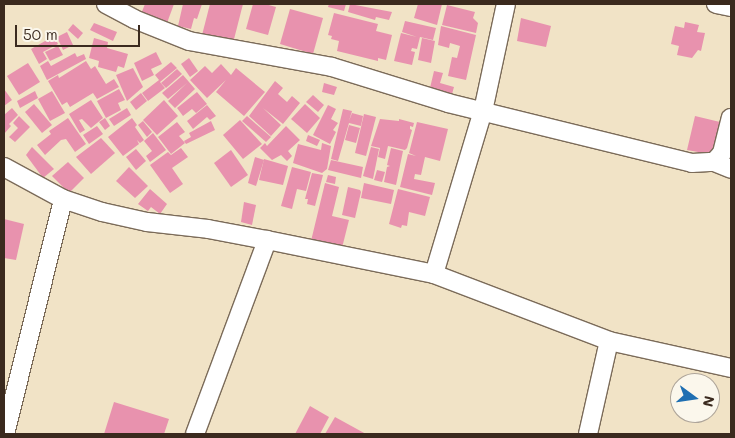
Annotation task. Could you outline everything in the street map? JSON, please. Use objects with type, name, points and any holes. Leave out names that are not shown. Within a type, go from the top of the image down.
[{"type":"street","points":[[106,4],[134,19],[189,41],[332,67],[448,103],[483,110],[692,163],[714,162],[731,169]]},
{"type":"street","points":[[434,274],[483,110],[506,4]]},
{"type":"street","points":[[716,4],[731,7]]},
{"type":"street","points":[[714,162],[722,153],[731,118]]},
{"type":"street","points":[[4,167],[63,199],[102,212],[147,222],[267,240],[434,274],[484,291],[609,341],[731,368]]},
{"type":"street","points":[[6,434],[63,199]]},
{"type":"street","points":[[195,434],[267,240]]},
{"type":"street","points":[[588,434],[609,341]]},
{"type":"building","points":[[145,4],[174,4],[167,23],[141,14]]},
{"type":"building","points":[[183,4],[202,4],[197,19],[194,18],[191,29],[178,26]]},
{"type":"building","points":[[210,4],[243,4],[232,47],[201,39]]},
{"type":"building","points":[[253,4],[265,4],[276,7],[268,35],[246,29]]},
{"type":"building","points":[[329,4],[346,4],[344,11],[328,7]]},
{"type":"building","points":[[350,4],[392,12],[389,20],[376,17],[375,20],[348,12]]},
{"type":"building","points":[[418,4],[442,4],[437,25],[414,18]]},
{"type":"building","points":[[447,5],[475,12],[473,18],[478,23],[476,33],[442,25]]},
{"type":"building","points":[[290,9],[323,18],[313,54],[280,44]]},
{"type":"building","points":[[334,13],[378,24],[376,31],[392,35],[386,60],[378,58],[378,61],[337,51],[339,41],[331,39],[332,36],[328,35]]},
{"type":"building","points":[[521,18],[551,26],[546,47],[517,41]]},
{"type":"building","points":[[405,21],[436,28],[433,40],[420,37],[417,49],[412,48],[411,51],[415,52],[412,65],[394,61],[401,33],[417,37],[402,32]]},
{"type":"building","points":[[685,22],[699,25],[697,32],[705,33],[701,51],[698,50],[692,58],[677,55],[679,46],[671,44],[675,26],[684,28]]},
{"type":"building","points":[[94,23],[117,32],[113,41],[90,30]]},
{"type":"building","points":[[73,24],[83,33],[78,39],[68,30]]},
{"type":"building","points":[[441,26],[476,35],[466,80],[448,76],[452,57],[457,58],[460,46],[450,43],[449,48],[438,45]]},
{"type":"building","points":[[67,32],[73,45],[63,50],[57,37]]},
{"type":"building","points":[[54,36],[58,44],[43,52],[47,59],[39,64],[31,49]]},
{"type":"building","points":[[94,38],[108,42],[107,48],[128,54],[124,68],[118,66],[116,72],[98,67],[99,61],[89,58]]},
{"type":"building","points":[[422,38],[435,41],[431,63],[418,60]]},
{"type":"building","points":[[58,46],[63,55],[50,61],[45,52]]},
{"type":"building","points":[[156,52],[162,64],[151,69],[154,75],[142,81],[134,63]]},
{"type":"building","points":[[75,53],[77,57],[84,54],[86,59],[47,80],[40,66],[48,61],[51,66]]},
{"type":"building","points":[[189,58],[198,71],[190,77],[181,64]]},
{"type":"building","points":[[86,61],[91,69],[95,66],[106,84],[114,79],[119,87],[97,99],[93,93],[70,107],[67,102],[62,105],[48,81],[58,75],[59,78]]},
{"type":"building","points":[[171,62],[177,68],[160,82],[165,88],[148,101],[142,93],[159,80],[155,75]]},
{"type":"building","points":[[28,63],[40,82],[19,95],[7,76]]},
{"type":"building","points":[[221,64],[231,75],[236,68],[265,92],[244,116],[216,92],[226,80],[207,98],[190,80],[205,66],[212,73]]},
{"type":"building","points":[[133,68],[143,87],[127,101],[116,75]]},
{"type":"building","points":[[177,69],[182,74],[166,88],[161,83]]},
{"type":"building","points":[[434,71],[443,73],[440,83],[454,87],[452,94],[430,88]]},
{"type":"building","points":[[183,75],[195,89],[175,108],[168,101],[187,83],[168,99],[162,93]]},
{"type":"building","points":[[275,81],[283,88],[278,94],[287,102],[292,96],[300,103],[283,124],[263,108],[281,125],[271,136],[249,116]]},
{"type":"building","points":[[324,83],[337,87],[334,95],[322,92]]},
{"type":"building","points":[[4,89],[12,100],[4,106]]},
{"type":"building","points":[[119,89],[125,100],[118,103],[121,110],[106,118],[97,101]]},
{"type":"building","points":[[35,91],[38,98],[20,108],[17,101]]},
{"type":"building","points":[[52,91],[65,113],[50,121],[38,99]]},
{"type":"building","points":[[197,92],[207,104],[196,113],[192,109],[183,116],[177,108]]},
{"type":"building","points":[[141,93],[147,101],[136,110],[130,102]]},
{"type":"building","points":[[313,95],[324,105],[318,112],[306,102]]},
{"type":"building","points":[[91,100],[103,118],[91,128],[82,119],[79,120],[85,130],[80,133],[69,114]]},
{"type":"building","points":[[164,100],[178,116],[157,135],[143,120]]},
{"type":"building","points":[[34,104],[52,125],[42,133],[25,112]]},
{"type":"building","points":[[305,104],[320,118],[307,133],[291,119]]},
{"type":"building","points":[[207,105],[216,116],[210,120],[207,117],[193,129],[187,121]]},
{"type":"building","points":[[328,105],[336,109],[331,119],[338,123],[333,130],[336,132],[330,144],[313,135]]},
{"type":"building","points":[[12,108],[18,115],[9,124],[11,126],[4,134],[4,115]]},
{"type":"building","points":[[127,108],[131,115],[114,126],[109,119]]},
{"type":"building","points":[[343,109],[352,111],[349,121],[352,113],[363,116],[361,126],[349,123],[338,161],[331,159]]},
{"type":"building","points":[[364,114],[376,117],[366,156],[355,153]]},
{"type":"building","points":[[19,116],[30,127],[15,142],[9,137],[18,128],[13,123]]},
{"type":"building","points":[[247,116],[271,137],[266,142],[242,121]]},
{"type":"building","points":[[695,116],[720,122],[712,160],[697,156],[698,152],[687,150]]},
{"type":"building","points":[[68,118],[86,144],[75,152],[66,139],[61,140],[45,155],[37,145],[51,134],[49,131]]},
{"type":"building","points":[[105,118],[110,126],[105,130],[99,122]]},
{"type":"building","points":[[132,118],[137,125],[135,127],[144,140],[140,143],[137,140],[139,144],[123,156],[108,137]]},
{"type":"building","points":[[380,119],[399,121],[399,119],[414,123],[413,127],[410,126],[412,130],[407,148],[405,150],[388,146],[385,159],[378,157],[380,148],[371,146]]},
{"type":"building","points":[[240,120],[262,144],[243,159],[223,135]]},
{"type":"building","points":[[143,121],[152,132],[147,137],[138,125]]},
{"type":"building","points":[[211,121],[215,130],[186,144],[184,141],[191,137],[189,133]]},
{"type":"building","points":[[177,122],[185,132],[179,136],[185,143],[171,154],[158,137]]},
{"type":"building","points":[[417,122],[448,129],[440,161],[425,157],[421,175],[415,174],[414,179],[435,183],[432,195],[400,187],[408,154],[416,156],[409,153]]},
{"type":"building","points":[[349,125],[360,128],[356,143],[345,140]]},
{"type":"building","points":[[97,126],[103,134],[89,144],[83,135]]},
{"type":"building","points":[[286,126],[300,140],[288,151],[292,156],[287,161],[281,155],[272,160],[260,148],[265,143],[267,146]]},
{"type":"building","points":[[153,133],[166,150],[150,162],[146,156],[152,151],[144,141]]},
{"type":"building","points":[[308,135],[320,140],[317,146],[306,141]]},
{"type":"building","points":[[101,138],[115,153],[91,174],[76,157]]},
{"type":"building","points":[[322,143],[331,146],[327,169],[322,173],[293,163],[298,144],[321,150]]},
{"type":"building","points":[[32,147],[54,169],[43,178],[26,155]]},
{"type":"building","points":[[371,147],[379,149],[373,179],[363,176]]},
{"type":"building","points":[[181,148],[188,157],[172,168],[183,184],[170,193],[150,165],[168,152],[171,155]]},
{"type":"building","points":[[391,148],[403,151],[396,185],[384,182],[387,167],[390,166],[387,165]]},
{"type":"building","points":[[136,149],[146,161],[136,170],[126,157]]},
{"type":"building","points":[[231,150],[248,175],[231,187],[214,163]]},
{"type":"building","points":[[255,157],[264,160],[256,186],[248,183]]},
{"type":"building","points":[[264,159],[288,166],[283,185],[259,180]]},
{"type":"building","points":[[331,160],[363,167],[361,178],[328,170]]},
{"type":"building","points":[[68,162],[84,178],[69,193],[52,176]]},
{"type":"building","points":[[129,167],[148,186],[135,198],[116,181]]},
{"type":"building","points":[[292,167],[311,172],[306,191],[297,189],[292,209],[281,206]]},
{"type":"building","points":[[377,170],[385,172],[382,182],[374,180]]},
{"type":"building","points":[[312,173],[323,175],[315,206],[307,204],[308,199],[305,199]]},
{"type":"building","points":[[328,175],[336,177],[335,184],[326,182]]},
{"type":"building","points":[[325,183],[339,187],[332,216],[349,220],[342,248],[311,241]]},
{"type":"building","points":[[364,183],[394,190],[391,204],[361,198]]},
{"type":"building","points":[[348,187],[360,190],[361,192],[355,218],[342,215]]},
{"type":"building","points":[[150,189],[167,204],[160,214],[151,207],[148,211],[138,204]]},
{"type":"building","points":[[398,189],[430,197],[425,216],[409,212],[407,226],[402,225],[401,228],[389,224]]},
{"type":"building","points":[[244,202],[256,205],[252,225],[241,222]]},
{"type":"building","points":[[4,219],[24,224],[16,260],[4,258]]},
{"type":"building","points":[[114,402],[169,419],[164,434],[104,434]]},
{"type":"building","points":[[310,406],[329,417],[320,434],[295,434]]},
{"type":"building","points":[[335,417],[366,434],[325,434]]}]
